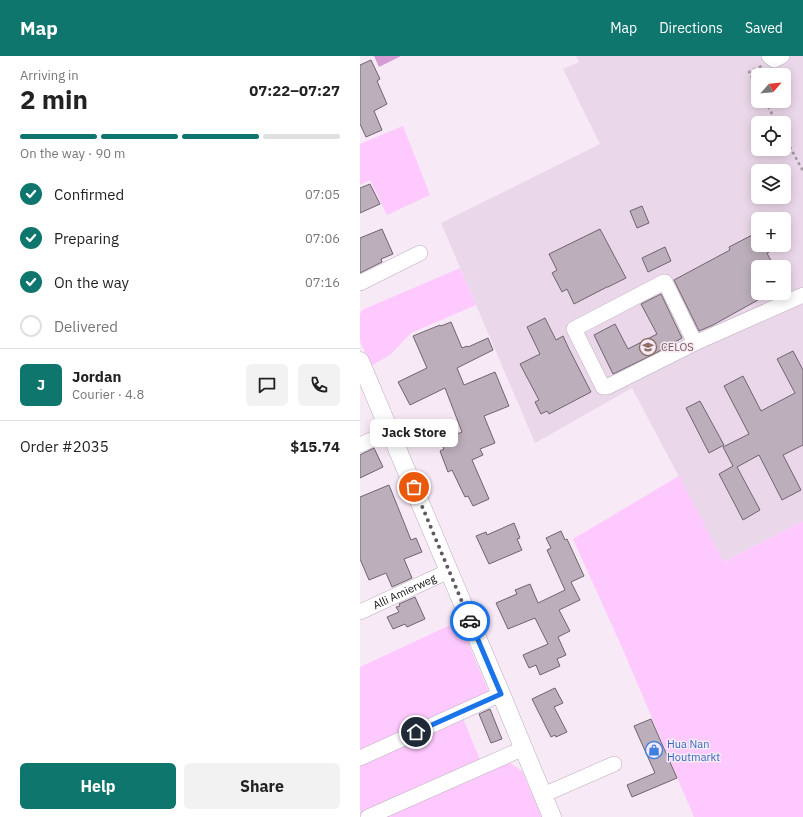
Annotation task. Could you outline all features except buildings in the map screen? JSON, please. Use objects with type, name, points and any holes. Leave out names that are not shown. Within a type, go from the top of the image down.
[{"type":"main road","points":[[360,361],[552,817]]},
{"type":"street","points":[[360,283],[420,253]]},
{"type":"street","points":[[695,343],[665,282],[574,329],[603,387],[605,388],[695,343],[803,295]]},
{"type":"street","points":[[360,445],[390,431]]},
{"type":"street","name":"Alli Amierweg","points":[[360,612],[449,572]]},
{"type":"street","points":[[360,758],[501,694]]},
{"type":"street","points":[[368,817],[524,748]]},
{"type":"street","points":[[543,795],[614,764]]},
{"type":"path","points":[[756,68],[775,57]]},
{"type":"path","points":[[791,149],[803,171]]},
{"type":"shaded area","points":[[374,56],[401,56],[379,67]]},
{"type":"shaded area","name":"CELOS","points":[[576,56],[803,56],[803,521],[724,562],[632,388],[535,443],[441,223],[600,144],[563,69],[579,62]]},
{"type":"shaded area","points":[[403,126],[430,195],[387,215],[370,180],[360,185],[360,144]]},
{"type":"shaded area","points":[[460,268],[476,305],[411,333],[390,355],[371,366],[360,341],[360,314],[362,310]]},
{"type":"shaded area","points":[[679,476],[724,562],[803,521],[803,817],[694,817],[624,652],[573,539]]},
{"type":"shaded area","points":[[459,621],[490,695],[360,754],[360,667]]},
{"type":"shaded area","points":[[462,716],[481,762],[360,815],[360,763]]},
{"type":"shaded area","points":[[510,763],[522,771],[542,817],[381,817],[501,764]]},
{"type":"way so far","points":[[414,487],[470,621]]},
{"type":"place","name":"CELOS","points":[[648,347]]},
{"type":"place","name":"Jack Store","points":[[414,487]]},
{"type":"place","name":"Hua Nan Houtmarkt","points":[[654,750]]},
{"type":"route","points":[[416,732],[501,694],[470,621]]}]
